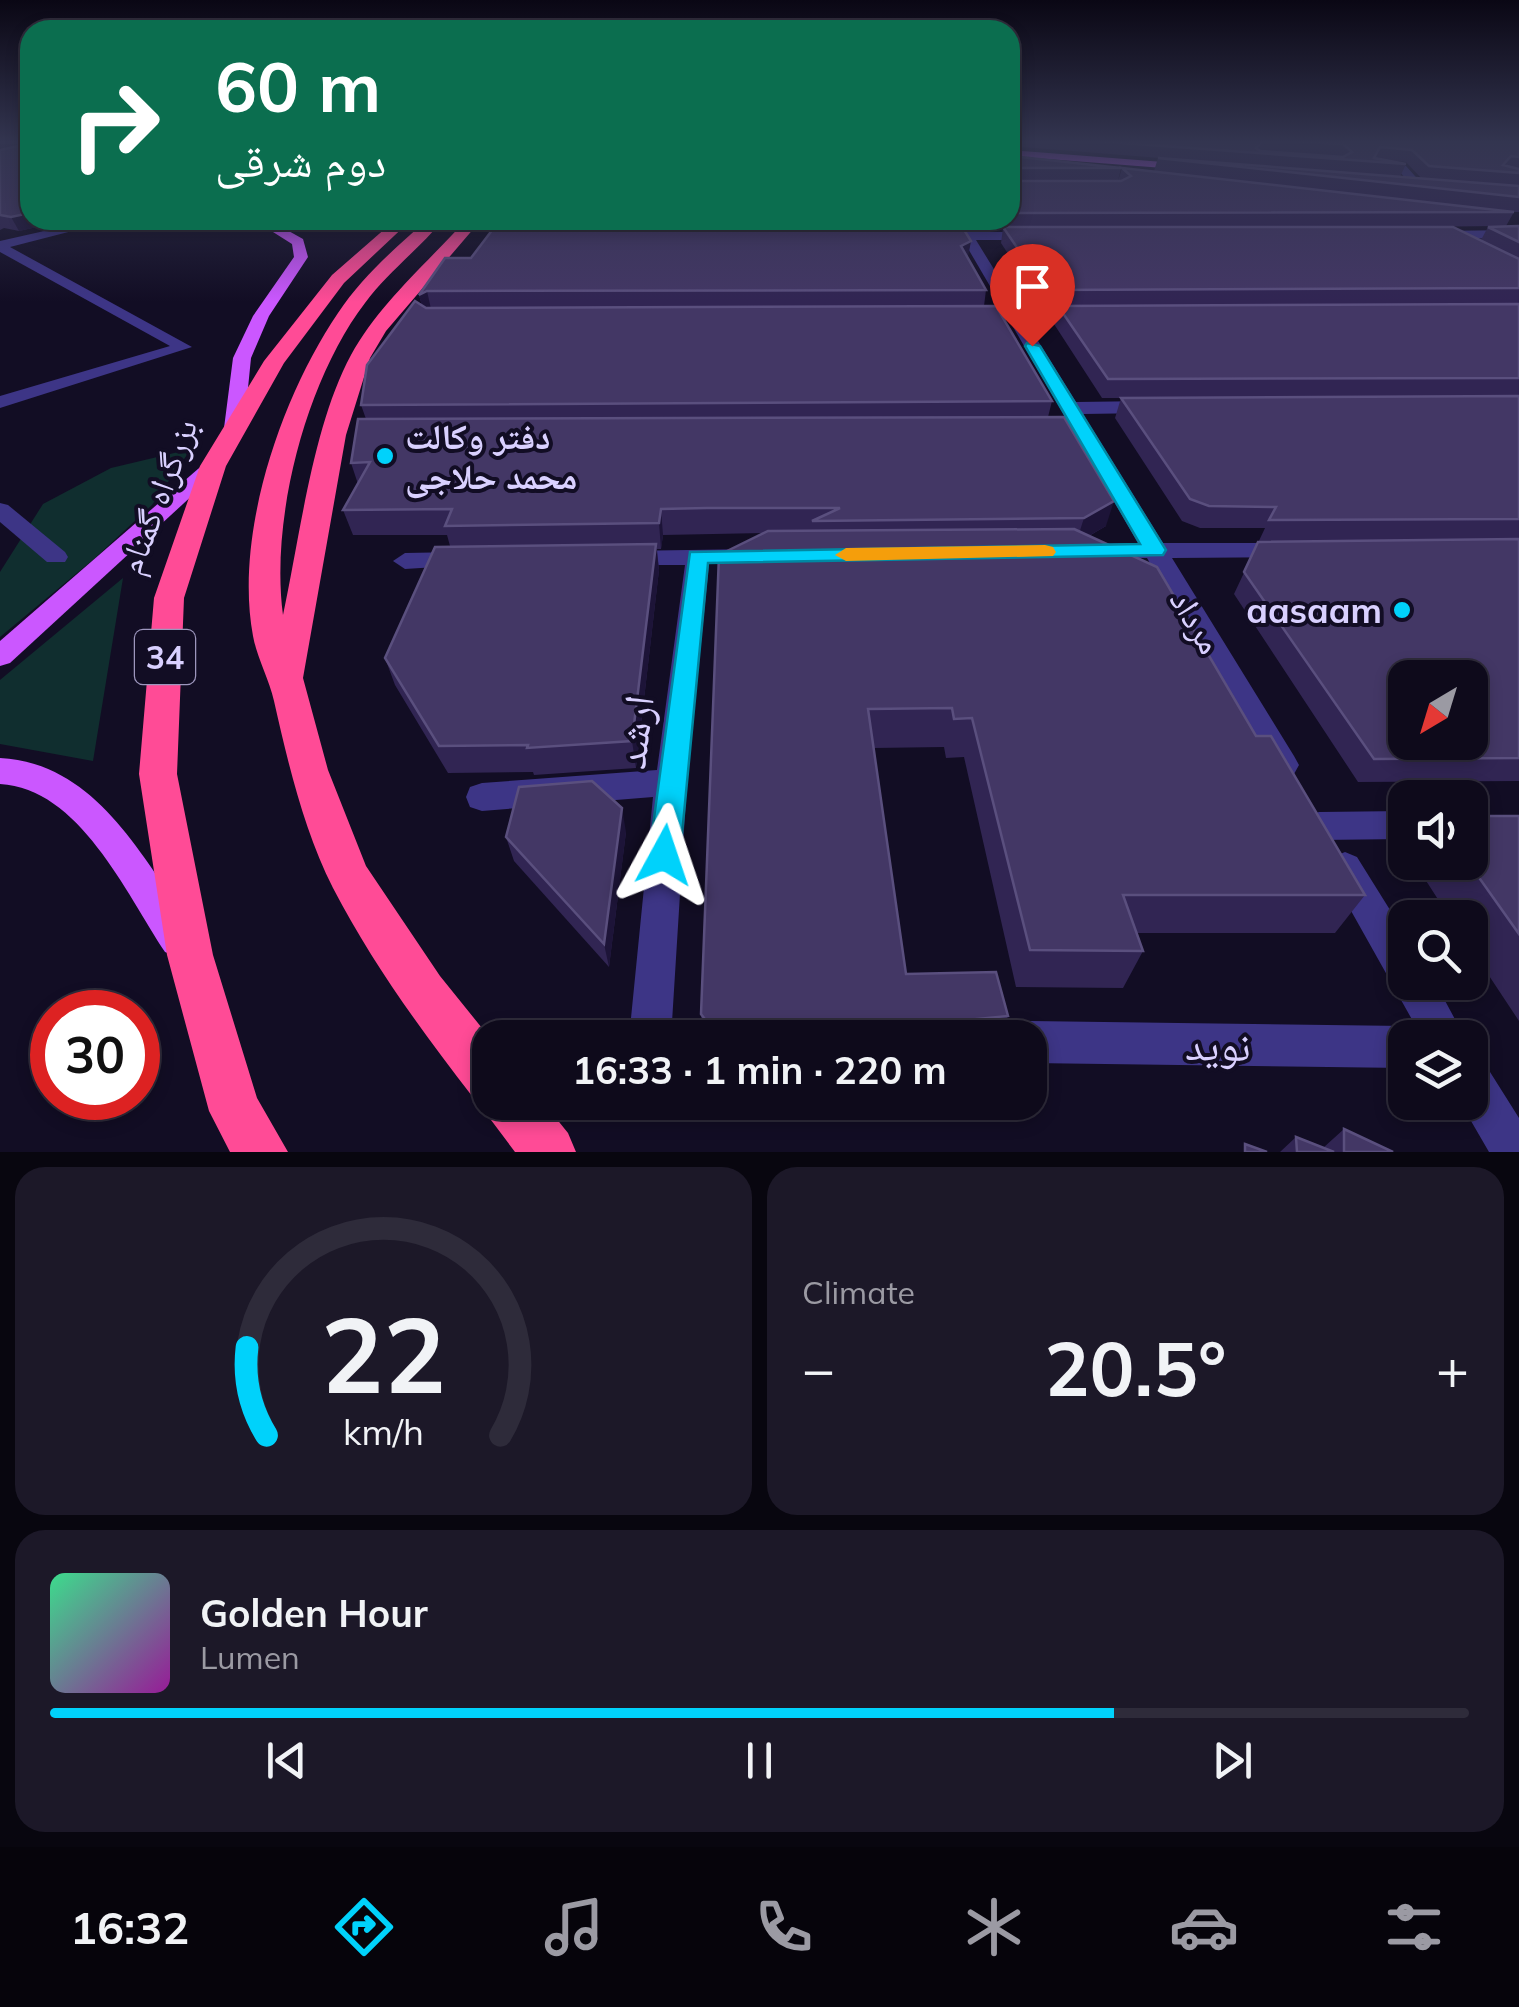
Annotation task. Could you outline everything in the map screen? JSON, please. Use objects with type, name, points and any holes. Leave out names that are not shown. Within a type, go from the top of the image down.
[{"type":"highway","name":"بزرگراه گمنام","points":[[243,1138],[190,955],[158,774],[169,598],[214,466],[274,361],[348,269],[393,230]]},
{"type":"highway","points":[[426,230],[348,312],[320,357],[271,516],[264,555],[269,639],[286,678],[310,770],[349,876],[422,993],[472,1056]]},
{"type":"highway","points":[[286,678],[334,435],[360,358],[378,328],[465,230]]},
{"type":"highway","points":[[524,1120],[549,1152]]},
{"type":"main road","points":[[234,428],[242,358],[260,316],[300,257],[298,242],[277,230]]},
{"type":"main road","points":[[0,656],[214,466]]},
{"type":"main road","points":[[0,771],[39,779],[68,794],[90,816],[190,955]]},
{"type":"street","points":[[0,246],[67,230]]},
{"type":"street","points":[[927,236],[953,230]]},
{"type":"street","name":"مرداد","points":[[963,230],[1072,424],[1155,550],[1388,941]]},
{"type":"street","points":[[982,230],[1044,236]]},
{"type":"street","points":[[1448,234],[1476,250]]},
{"type":"street","points":[[1410,235],[1519,234]]},
{"type":"street","points":[[0,246],[184,348],[0,402]]},
{"type":"street","points":[[955,315],[1111,314]]},
{"type":"street","points":[[1072,424],[1167,407]]},
{"type":"street","points":[[0,510],[56,557]]},
{"type":"street","points":[[1055,552],[1308,550]]},
{"type":"street","name":"ارشد","points":[[651,1020],[671,782],[698,556]]},
{"type":"street","points":[[600,558],[777,556]]},
{"type":"street","points":[[405,561],[483,560]]},
{"type":"street","points":[[482,797],[671,782]]},
{"type":"street","points":[[1310,810],[1388,822]]},
{"type":"street","name":"نوید","points":[[1047,1042],[1388,1047]]},
{"type":"street","points":[[1488,1109],[1514,1152]]},
{"type":"green space","points":[[191,449],[152,505],[0,637],[0,572],[43,504],[111,468]]},
{"type":"green space","points":[[123,578],[93,761],[0,744],[0,680]]},
{"type":"building","points":[[0,195],[20,195],[20,215],[0,215]]},
{"type":"building","points":[[1020,195],[1360,195],[1514,212],[1020,213]]},
{"type":"building","points":[[1519,226],[1519,242],[1488,227]]},
{"type":"building","points":[[1453,227],[1519,259],[1519,288],[1046,290],[1005,230]]},
{"type":"building","points":[[492,230],[964,230],[971,241],[961,246],[986,290],[427,291],[419,295],[445,258],[471,258]]},
{"type":"building","points":[[415,301],[426,308],[996,306],[1052,401],[361,405],[367,365]]},
{"type":"building","points":[[1519,304],[1519,378],[1108,379],[1058,306]]},
{"type":"building","points":[[1519,396],[1519,519],[1269,520],[1276,507],[1209,506],[1190,499],[1121,398]]},
{"type":"building","points":[[1064,417],[1114,501],[1084,518],[812,521],[840,508],[707,508],[661,509],[659,523],[445,526],[452,509],[343,510],[370,462],[351,463],[358,419]]},
{"type":"building","points":[[1074,529],[1157,567],[1256,736],[1271,736],[1365,895],[1123,895],[1143,951],[1030,950],[972,718],[954,719],[952,708],[868,709],[906,974],[996,972],[1008,1016],[967,1020],[706,1020],[701,1014],[719,555],[768,531]]},
{"type":"building","points":[[1519,539],[1519,758],[1488,758],[1488,660],[1388,660],[1388,759],[1374,759],[1244,572],[1258,542]]},
{"type":"building","points":[[656,544],[632,741],[527,748],[528,745],[439,746],[385,658],[435,547]]},
{"type":"building","points":[[592,781],[622,808],[604,944],[506,837],[519,787]]},
{"type":"building","points":[[1488,816],[1519,816],[1519,934],[1481,880],[1488,880]]},
{"type":"building","points":[[1344,1129],[1393,1152],[1344,1152]]},
{"type":"building","points":[[1296,1137],[1334,1152],[1297,1152]]},
{"type":"building","points":[[1245,1144],[1267,1152],[1245,1152]]},
{"type":"slow traffic","points":[[846,555],[1045,552]]},
{"type":"place","name":"دفتر وکالت محمد حلاجی","points":[[385,456]]},
{"type":"place","name":"aasaam","points":[[1402,610]]},
{"type":"route","points":[[664,855],[698,556],[1155,550],[1032,346]]}]
